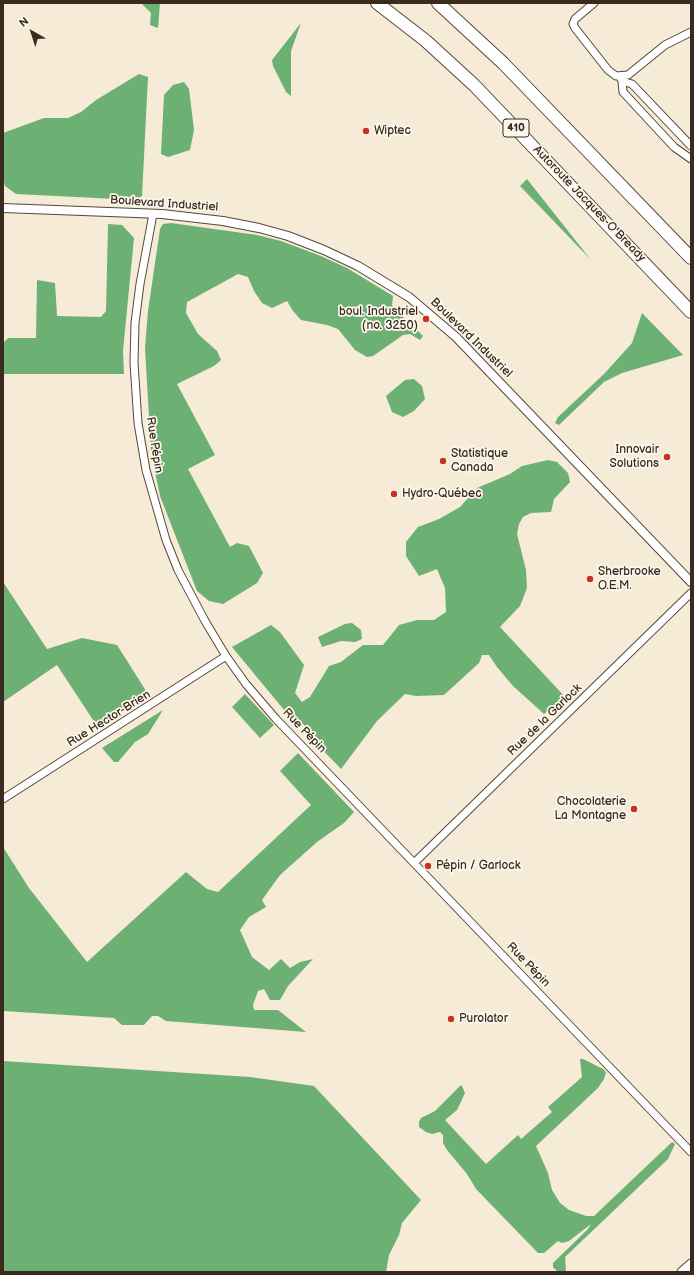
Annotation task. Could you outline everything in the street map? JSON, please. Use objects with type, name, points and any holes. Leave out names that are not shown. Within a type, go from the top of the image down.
[{"type":"highway","name":"Autoroute Jacques-O'Bready","points":[[377,3],[426,41],[474,85],[691,312]]},
{"type":"highway","points":[[438,3],[503,63],[691,258]]},
{"type":"main road","points":[[682,1272],[691,1264]]},
{"type":"street","points":[[594,3],[575,19],[573,24],[575,28],[612,74],[632,84],[691,146]]},
{"type":"street","points":[[621,79],[665,45],[691,32]]},
{"type":"street","points":[[621,79],[623,92],[674,147],[691,159]]},
{"type":"street","name":"Boulevard Industriel","points":[[3,208],[153,214],[217,219],[282,234],[338,256],[404,294],[431,314],[468,348],[691,582]]},
{"type":"street","name":"Rue Pépin","points":[[153,214],[140,284],[134,344],[137,408],[143,456],[149,484],[171,553],[196,606],[226,656],[246,684],[272,714],[691,1152]]},
{"type":"street","name":"Rue de la Garlock","points":[[415,862],[691,593]]},
{"type":"street","name":"Rue Hector-Brien","points":[[3,799],[226,656]]},
{"type":"green space","points":[[141,3],[160,3],[158,28],[150,25],[151,13]]},
{"type":"green space","points":[[301,23],[291,51],[291,96],[286,92],[273,66],[272,60]]},
{"type":"green space","points":[[139,74],[148,77],[142,196],[136,200],[16,194],[5,186],[3,178],[3,133],[44,118],[68,118],[81,112],[96,100]]},
{"type":"green space","points":[[184,82],[189,89],[194,130],[190,150],[168,157],[161,154],[164,95],[173,85]]},
{"type":"green space","points":[[527,179],[591,260],[520,186]]},
{"type":"green space","points":[[171,223],[257,235],[281,241],[321,256],[347,268],[393,296],[392,306],[400,309],[407,326],[418,331],[423,336],[420,340],[410,334],[403,335],[373,356],[367,357],[355,350],[338,329],[327,325],[301,320],[287,301],[272,308],[262,303],[254,291],[248,277],[238,274],[187,302],[186,313],[198,334],[217,351],[221,360],[214,366],[177,384],[215,455],[188,469],[230,547],[237,543],[249,546],[263,573],[257,583],[223,604],[209,601],[197,591],[160,496],[151,452],[145,348],[148,311],[160,229],[163,224]]},
{"type":"green space","points":[[108,224],[122,225],[134,238],[123,351],[124,374],[3,374],[3,343],[8,338],[36,338],[37,280],[55,283],[57,316],[101,317],[106,311]]},
{"type":"green space","points":[[642,313],[683,355],[622,373],[604,382],[559,425],[555,423],[558,417],[605,373],[632,343]]},
{"type":"green space","points":[[414,379],[422,386],[425,399],[414,411],[403,417],[392,412],[386,396],[405,380]]},
{"type":"green space","points":[[548,460],[557,462],[568,473],[570,482],[554,499],[551,512],[531,513],[523,517],[519,524],[517,534],[526,570],[527,588],[520,606],[500,627],[566,698],[544,714],[513,686],[489,655],[482,655],[479,663],[444,695],[416,696],[405,694],[377,721],[341,769],[312,739],[312,732],[303,724],[294,722],[232,647],[271,625],[280,632],[304,665],[295,693],[302,702],[310,697],[329,666],[341,662],[363,645],[383,645],[399,625],[417,620],[434,620],[446,612],[445,588],[437,569],[419,576],[406,556],[406,542],[418,527],[439,519],[460,507],[477,488],[510,474],[522,466]]},
{"type":"green space","points":[[3,582],[47,649],[82,638],[117,645],[148,694],[97,726],[57,665],[3,702]]},
{"type":"green space","points":[[352,623],[361,630],[362,639],[355,642],[341,641],[322,647],[318,637],[345,624]]},
{"type":"green space","points":[[245,694],[274,725],[260,738],[232,707]]},
{"type":"green space","points":[[163,710],[148,734],[135,742],[118,762],[114,762],[102,748]]},
{"type":"green space","points":[[298,753],[354,812],[344,823],[317,842],[280,875],[262,900],[266,907],[249,917],[240,930],[252,957],[269,970],[281,959],[290,968],[300,962],[313,959],[288,986],[280,1000],[270,1000],[264,989],[258,991],[253,1005],[254,1010],[278,1010],[306,1032],[166,1021],[158,1016],[152,1016],[144,1025],[122,1025],[114,1018],[3,1011],[3,847],[29,888],[87,962],[186,872],[207,889],[218,892],[311,805],[280,771]]},
{"type":"green space","points":[[580,1059],[603,1069],[606,1072],[604,1079],[598,1088],[536,1146],[548,1173],[552,1190],[560,1203],[569,1210],[586,1216],[594,1216],[672,1142],[675,1144],[668,1159],[565,1257],[566,1271],[558,1272],[553,1267],[553,1263],[588,1229],[591,1224],[569,1241],[562,1243],[558,1241],[544,1253],[538,1253],[476,1189],[467,1174],[447,1150],[443,1143],[443,1135],[440,1132],[432,1134],[426,1132],[419,1127],[419,1122],[421,1118],[435,1111],[461,1085],[465,1093],[457,1110],[445,1120],[486,1164],[518,1135],[521,1139],[552,1112],[548,1107],[582,1077]]},
{"type":"green space","points":[[3,1061],[250,1077],[314,1086],[421,1200],[402,1223],[399,1235],[389,1255],[386,1272],[3,1272]]},
{"type":"place","name":"Wiptec","points":[[366,131]]},
{"type":"place","name":"boul. Industriel (no. 3250)","points":[[426,319]]},
{"type":"place","name":"Innovair Solutions","points":[[667,457]]},
{"type":"place","name":"Statistique Canada","points":[[443,461]]},
{"type":"place","name":"Hydro-Québec","points":[[394,494]]},
{"type":"place","name":"Sherbrooke O.E.M.","points":[[590,579]]},
{"type":"place","name":"Chocolaterie La Montagne","points":[[634,809]]},
{"type":"place","name":"Pépin / Garlock","points":[[428,866]]},
{"type":"place","name":"Purolator","points":[[451,1019]]}]
